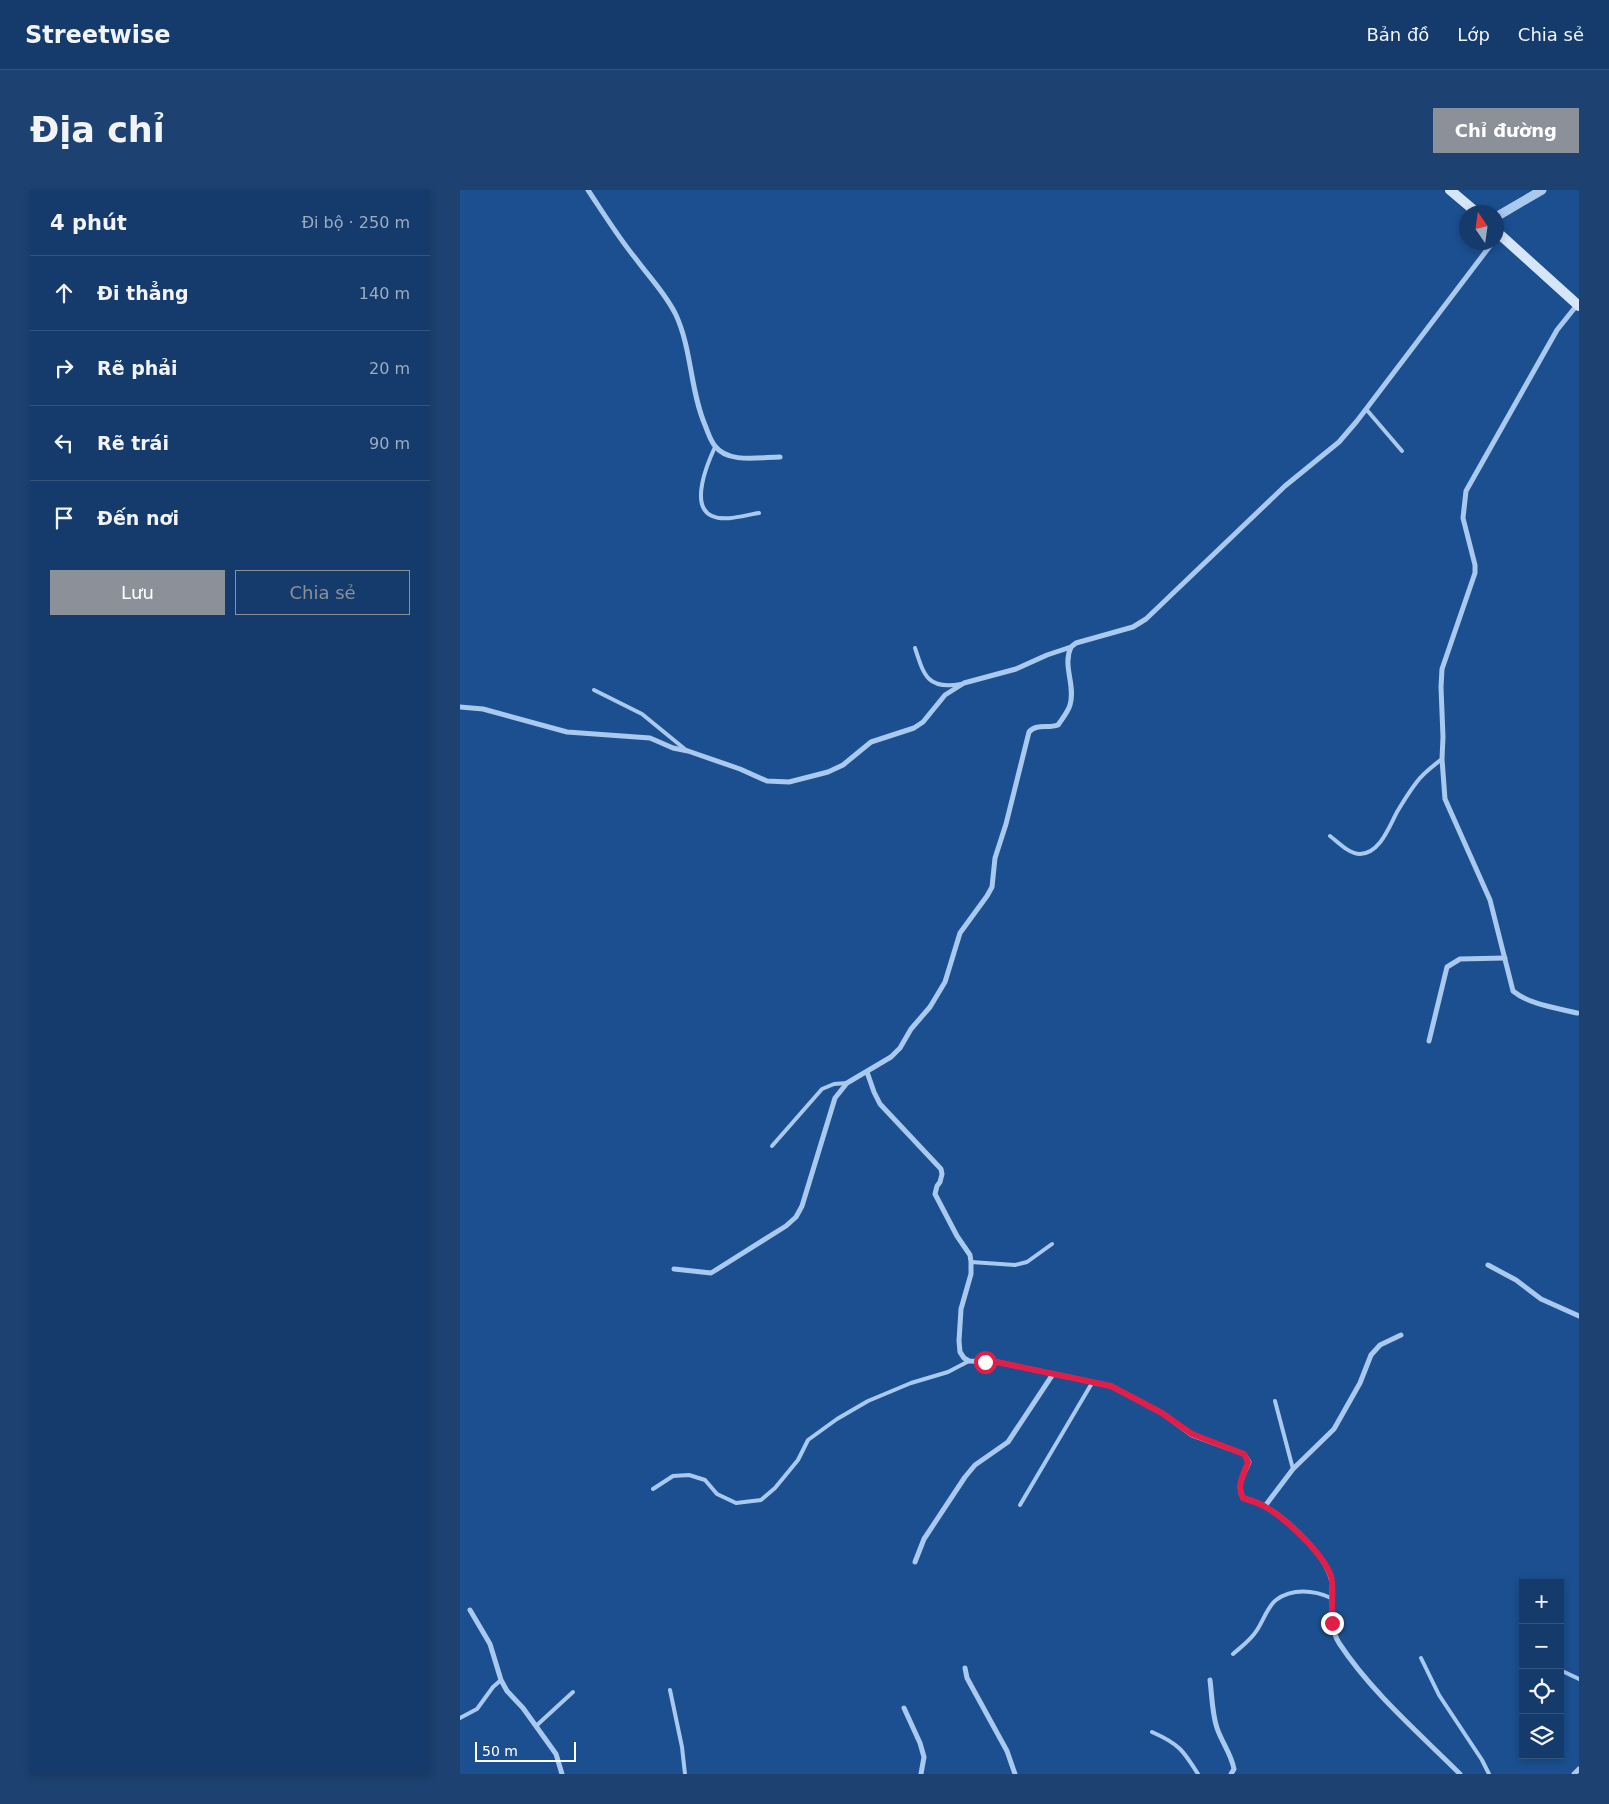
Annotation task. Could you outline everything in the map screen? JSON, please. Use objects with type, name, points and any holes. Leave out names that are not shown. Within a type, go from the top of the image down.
[{"type":"main road","points":[[1450,190],[1468,205]]},
{"type":"main road","points":[[1504,244],[1578,305]]},
{"type":"street","points":[[588,190],[612,229],[663,292],[676,314],[686,346],[700,414],[715,447],[723,453],[735,457],[780,457]]},
{"type":"street","points":[[1504,212],[1542,190]]},
{"type":"street","points":[[460,707],[483,709],[568,732],[650,738],[673,748],[688,751],[729,767],[740,769],[767,781],[789,782],[828,772],[843,765],[871,742],[914,728],[923,722],[944,695],[964,684],[1016,669],[1046,655],[1071,647],[1076,643],[1133,627],[1146,619],[1286,486],[1339,442],[1486,250]]},
{"type":"street","points":[[1577,1013],[1520,997],[1513,991],[1490,900],[1445,799],[1442,759],[1441,687],[1442,669],[1476,574],[1463,518],[1466,490],[1557,330],[1578,305]]},
{"type":"street","points":[[674,1269],[711,1273],[786,1226],[796,1217],[802,1206],[835,1098],[847,1083],[892,1057],[900,1048],[910,1029],[930,1007],[944,982],[960,933],[992,887],[995,858],[1006,824],[1029,732],[1033,727],[1051,728],[1058,725],[1070,706],[1071,696],[1067,668],[1068,653],[1071,647]]},
{"type":"street","points":[[1429,1041],[1446,967],[1460,959],[1505,958]]},
{"type":"street","points":[[867,1072],[880,1104],[941,1169],[942,1174],[935,1194],[957,1236],[970,1255],[971,1262],[971,1274],[961,1309],[959,1341],[960,1352],[964,1358],[970,1361],[997,1362],[1111,1386],[1169,1417],[1192,1434],[1244,1454],[1248,1462],[1239,1485],[1243,1498],[1265,1506],[1279,1516],[1302,1537],[1324,1562],[1331,1576],[1332,1623],[1338,1641],[1350,1659],[1382,1696],[1460,1774]]},
{"type":"street","points":[[1488,1266],[1516,1280],[1541,1299],[1579,1316]]},
{"type":"street","points":[[1265,1506],[1293,1469],[1334,1429],[1360,1383],[1371,1356],[1380,1345],[1401,1335]]},
{"type":"street","points":[[914,1562],[924,1539],[965,1477],[975,1465],[1008,1442],[1053,1374]]},
{"type":"street","points":[[470,1610],[490,1644],[501,1680],[507,1691],[523,1708],[556,1754],[562,1774]]},
{"type":"street","points":[[965,1668],[967,1678],[1007,1751],[1015,1774]]},
{"type":"street","points":[[1210,1680],[1212,1705],[1217,1728],[1232,1759],[1234,1769],[1231,1774]]},
{"type":"street","points":[[904,1708],[920,1743],[924,1757],[921,1774]]},
{"type":"street","points":[[1574,1774],[1579,1770]]},
{"type":"lane","points":[[1366,409],[1402,450]]},
{"type":"lane","points":[[715,447],[702,483],[703,507],[710,516],[720,518],[732,518],[759,513]]},
{"type":"lane","points":[[915,648],[923,673],[930,680],[952,686],[964,684]]},
{"type":"lane","points":[[594,690],[642,714],[688,751]]},
{"type":"lane","points":[[1330,836],[1351,851],[1359,854],[1368,851],[1378,844],[1386,833],[1417,782],[1442,759]]},
{"type":"lane","points":[[772,1146],[822,1089],[834,1084],[847,1083]]},
{"type":"lane","points":[[971,1262],[1015,1265],[1027,1262],[1052,1244]]},
{"type":"lane","points":[[654,1489],[673,1476],[689,1475],[705,1480],[717,1494],[736,1503],[760,1500],[775,1488],[798,1460],[808,1440],[837,1418],[868,1401],[911,1383],[948,1372],[970,1361]]},
{"type":"lane","points":[[1020,1504],[1092,1383]]},
{"type":"lane","points":[[1276,1401],[1293,1469]]},
{"type":"lane","points":[[1232,1654],[1249,1641],[1275,1601],[1291,1594],[1308,1591],[1321,1593],[1331,1598]]},
{"type":"lane","points":[[1421,1658],[1439,1695],[1482,1760],[1489,1774]]},
{"type":"lane","points":[[1564,1672],[1579,1679]]},
{"type":"lane","points":[[460,1718],[477,1709],[493,1687],[501,1680]]},
{"type":"lane","points":[[670,1690],[682,1747],[685,1774]]},
{"type":"lane","points":[[536,1726],[573,1692]]},
{"type":"lane","points":[[1152,1732],[1170,1740],[1184,1753],[1198,1774]]},
{"type":"route","points":[[985,1362],[997,1362],[1111,1386],[1176,1421],[1192,1434],[1244,1454],[1248,1462],[1239,1485],[1243,1498],[1265,1506],[1279,1516],[1316,1551],[1324,1562],[1331,1576],[1332,1623]]}]
